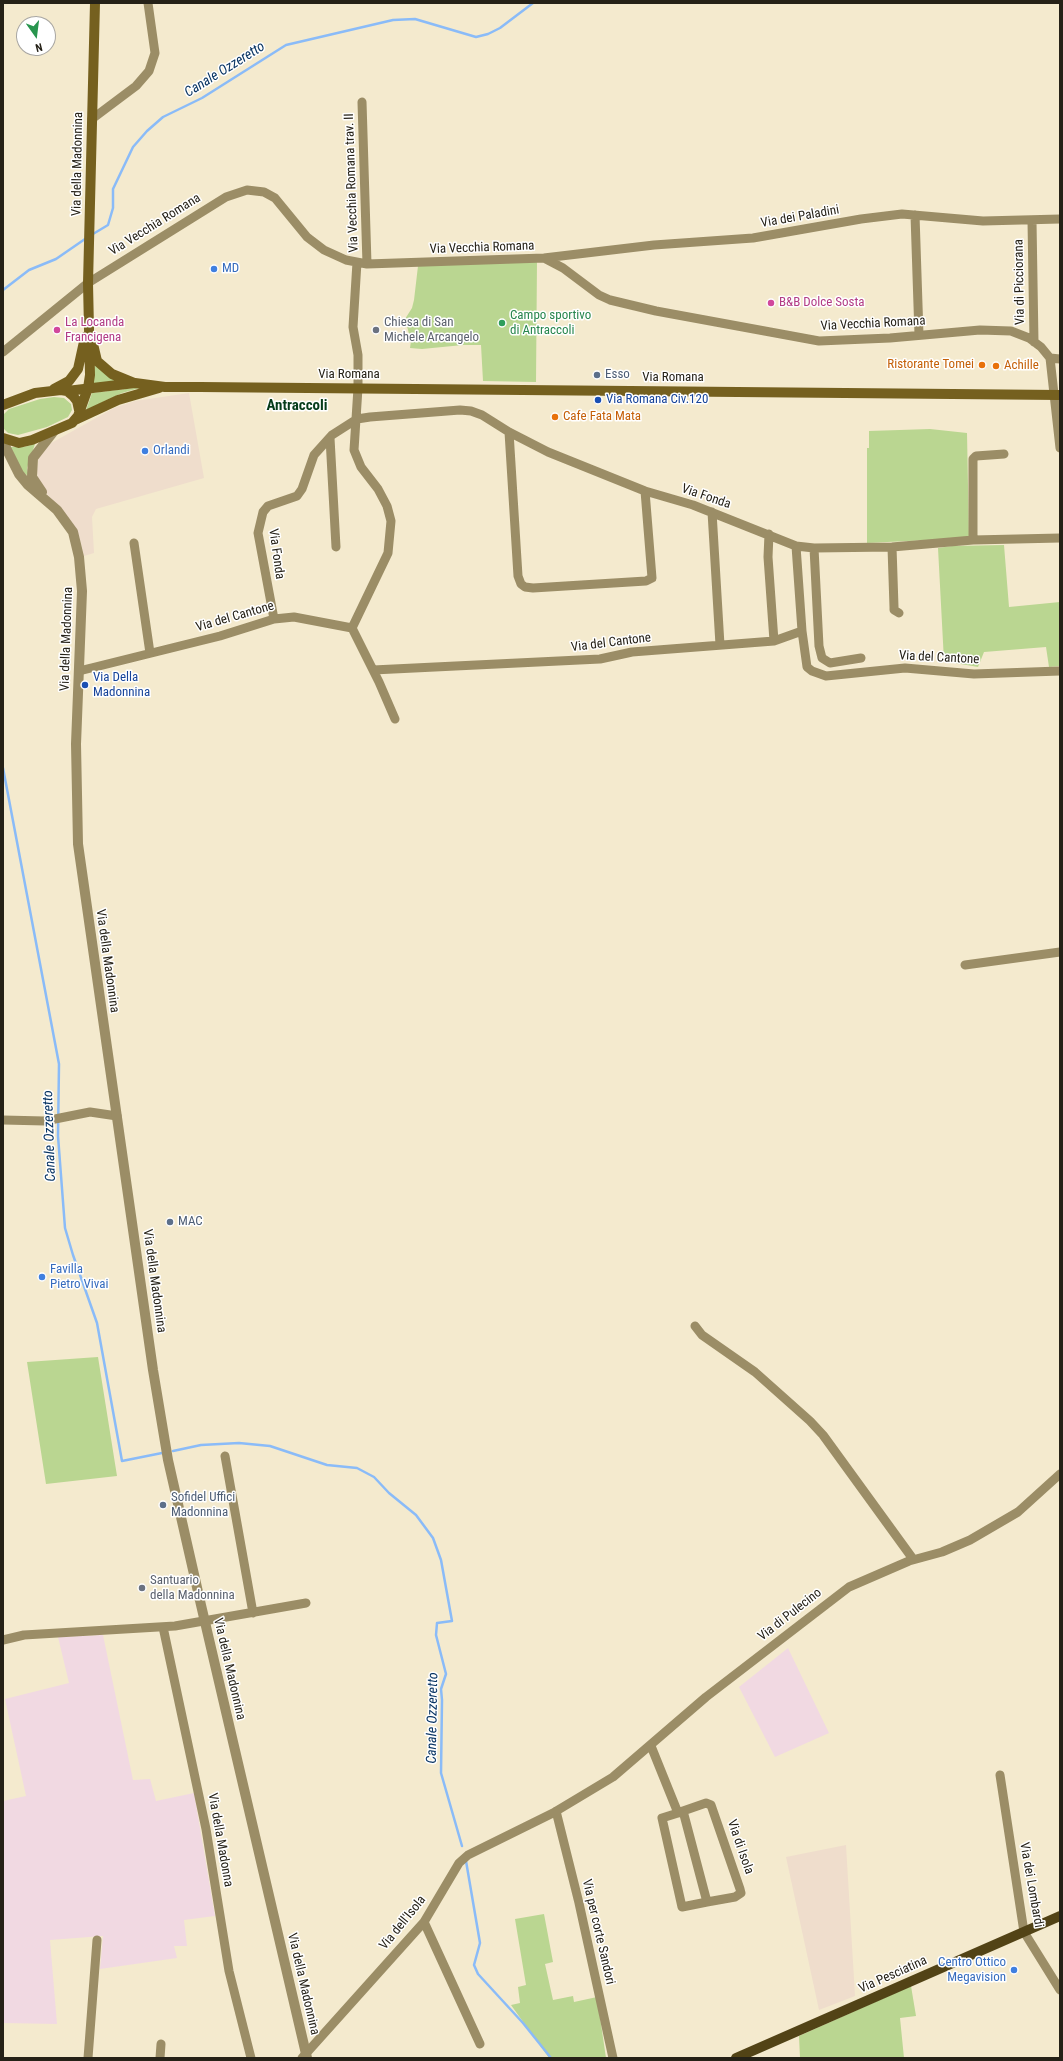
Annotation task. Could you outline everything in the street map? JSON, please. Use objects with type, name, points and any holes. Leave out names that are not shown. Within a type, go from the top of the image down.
[{"type":"main road","name":"Via della Madonnina","points":[[88,325],[95,3]]},
{"type":"main road","points":[[88,325],[98,361],[112,374],[135,383]]},
{"type":"main road","points":[[75,420],[88,388],[90,375],[88,325]]},
{"type":"main road","points":[[53,390],[69,381],[78,369],[88,325]]},
{"type":"main road","points":[[4,403],[34,393],[53,390],[67,391],[135,383],[165,387]]},
{"type":"main road","name":"Via Romana","points":[[165,387],[1057,395]]},
{"type":"main road","points":[[4,439],[19,442],[32,440],[118,400],[165,387]]},
{"type":"main road","points":[[67,391],[77,401],[79,410]]},
{"type":"main road","name":"Via Pesciatina","points":[[736,2058],[1060,1916]]},
{"type":"street","points":[[92,119],[136,86],[149,71],[155,53],[148,3]]},
{"type":"street","name":"Via Vecchia Romana trav. II","points":[[362,102],[367,223],[367,264]]},
{"type":"street","name":"Via Vecchia Romana","points":[[3,352],[88,283],[194,216],[237,192],[247,190],[264,192],[281,203],[314,243],[335,255],[357,262],[367,264],[544,258],[563,268],[605,297],[622,304],[656,311],[819,341],[836,341],[973,330],[1004,330],[1023,335],[1034,342],[1050,358]]},
{"type":"street","points":[[915,215],[919,335]]},
{"type":"street","name":"Via dei Paladini","points":[[544,258],[654,245],[753,238],[886,216],[915,215],[983,221],[1060,219]]},
{"type":"street","name":"Via di Picciorana","points":[[1032,220],[1034,342]]},
{"type":"street","points":[[357,262],[353,328],[358,355],[357,419],[354,442],[356,459],[381,494],[387,506],[391,521],[388,553],[352,628],[395,719]]},
{"type":"street","points":[[1060,359],[1050,358],[1057,395],[1060,448]]},
{"type":"street","name":"Via Fonda","points":[[274,619],[260,551],[258,533],[263,512],[268,506],[297,496],[302,489],[314,455],[330,438],[357,419],[370,417],[460,410],[482,415],[508,432],[548,452],[645,491],[712,512],[796,546],[814,548],[892,547],[974,540],[1060,538]]},
{"type":"street","points":[[50,504],[32,477],[31,467],[33,458],[38,450],[54,431]]},
{"type":"street","points":[[508,432],[518,576],[521,584],[525,587],[533,588],[646,582],[652,578],[645,491]]},
{"type":"street","points":[[330,438],[336,547]]},
{"type":"street","points":[[4,439],[12,464],[28,485],[50,504]]},
{"type":"street","points":[[974,540],[973,459],[976,456],[1004,454]]},
{"type":"street","points":[[3,458],[12,464]]},
{"type":"street","name":"Via della Madonnina","points":[[50,504],[73,532],[80,557],[82,591],[76,744],[78,844],[168,1460],[305,2056]]},
{"type":"street","points":[[712,512],[720,645]]},
{"type":"street","points":[[769,534],[768,557],[774,640]]},
{"type":"street","points":[[134,543],[150,653]]},
{"type":"street","name":"Via del Cantone","points":[[796,546],[802,631],[808,667],[812,671],[826,676],[905,668],[974,674],[1060,671]]},
{"type":"street","points":[[892,547],[894,610],[899,613]]},
{"type":"street","points":[[814,548],[819,646],[822,658],[830,663],[861,658]]},
{"type":"street","name":"Via del Cantone","points":[[80,671],[220,636],[286,616],[352,628]]},
{"type":"street","name":"Via del Cantone","points":[[373,670],[600,659],[632,652],[774,640],[802,631]]},
{"type":"street","points":[[965,964],[1060,952]]},
{"type":"street","points":[[3,1120],[57,1119],[90,1112],[117,1116]]},
{"type":"street","points":[[695,1326],[702,1335],[755,1372],[819,1430],[913,1559]]},
{"type":"street","points":[[225,1456],[254,1613]]},
{"type":"street","name":"Via di Pulecino","points":[[556,1812],[614,1777],[706,1697],[849,1586],[913,1559],[942,1552],[994,1526],[1018,1512],[1060,1474]]},
{"type":"street","points":[[3,1640],[24,1635],[163,1627],[254,1613],[306,1603]]},
{"type":"street","name":"Via della Madonna","points":[[163,1627],[206,1829],[229,1971],[251,2058]]},
{"type":"street","points":[[651,1746],[681,1812],[707,1902]]},
{"type":"street","name":"Via dei Lombardi","points":[[1000,1775],[1024,1932],[1060,1990]]},
{"type":"street","name":"Via di Isola","points":[[706,1803],[711,1804],[741,1894],[735,1897],[682,1907],[662,1818],[681,1812],[706,1803]]},
{"type":"street","name":"Via dell'Isola","points":[[305,2056],[424,1922],[460,1863],[468,1855],[556,1812]]},
{"type":"street","name":"Via per corte Sandori","points":[[556,1812],[579,1903],[612,2058]]},
{"type":"street","points":[[424,1922],[480,2044]]},
{"type":"street","points":[[88,2058],[98,1940]]},
{"type":"street","points":[[160,2058],[161,2044]]},
{"type":"shaded area","points":[[189,393],[204,478],[96,509],[92,517],[94,553],[84,556],[79,536],[67,516],[44,491],[38,479],[37,471],[39,453],[46,446],[114,408],[135,401]]},
{"type":"shaded area","points":[[103,1635],[133,1780],[150,1779],[156,1801],[194,1793],[215,1916],[184,1920],[187,1946],[174,1946],[177,1958],[100,1969],[103,1936],[50,1940],[57,2024],[3,2023],[3,1801],[26,1796],[5,1699],[69,1683],[58,1637]]},
{"type":"shaded area","points":[[788,1648],[829,1733],[775,1757],[739,1687]]},
{"type":"shaded area","points":[[846,1845],[855,1996],[819,2010],[786,1857]]},
{"type":"green space","name":"Campo sportivo di Antraccoli","points":[[537,261],[536,382],[483,381],[481,345],[463,345],[422,349],[410,348],[411,341],[405,319],[412,308],[414,300],[418,266]]},
{"type":"green space","points":[[95,362],[116,381],[93,385]]},
{"type":"green space","points":[[143,387],[122,393],[86,410],[92,393]]},
{"type":"green space","points":[[54,397],[64,398],[71,404],[72,410],[68,417],[47,427],[18,435],[8,433],[4,429],[3,415],[9,409],[40,399]]},
{"type":"green space","points":[[930,429],[967,433],[969,538],[867,543],[867,448],[869,448],[869,431]]},
{"type":"green space","points":[[35,444],[27,468],[29,477],[21,470],[9,447],[24,447]]},
{"type":"green space","points":[[1004,545],[1009,607],[1060,602],[1060,666],[1049,667],[1046,647],[984,652],[978,667],[944,661],[938,548],[952,546]]},
{"type":"green space","points":[[98,1357],[117,1476],[46,1484],[27,1362]]},
{"type":"green space","points":[[544,1914],[553,1962],[545,1964],[553,2000],[573,1996],[574,2002],[597,1997],[606,2058],[549,2058],[511,2005],[520,2003],[518,1987],[526,1985],[515,1919]]},
{"type":"green space","points":[[911,1986],[916,2016],[900,2018],[904,2058],[800,2058],[799,2036]]},
{"type":"waterway","name":"Canale Ozzeretto","points":[[93,234],[108,225],[113,208],[113,189],[133,147],[147,131],[163,117],[202,98],[286,45],[393,20],[415,19],[476,37],[488,34],[500,28],[533,3]]},
{"type":"waterway","name":"Canale Ozzeretto","points":[[3,290],[29,270],[56,259],[85,239]]},
{"type":"waterway","name":"Canale Ozzeretto","points":[[3,768],[59,1064],[58,1136],[65,1228],[97,1323],[122,1461],[162,1453]]},
{"type":"waterway","name":"Canale Ozzeretto","points":[[173,1451],[201,1445],[239,1443],[270,1446],[327,1465],[357,1468],[374,1477],[389,1493],[416,1515],[433,1538],[441,1560],[452,1621],[437,1623],[436,1635],[446,1674],[441,1689],[441,1773],[462,1846]]},
{"type":"waterway","name":"Canale Ozzeretto","points":[[466,1861],[480,1943],[474,1965],[478,1974],[523,2023],[551,2058]]},
{"type":"place","name":"MD","points":[[214,269]]},
{"type":"place","name":"B&B Dolce Sosta","points":[[771,303]]},
{"type":"place","name":"Campo sportivo di Antraccoli","points":[[502,323]]},
{"type":"place","name":"La Locanda Francigena","points":[[57,330]]},
{"type":"place","name":"Chiesa di San Michele Arcangelo","points":[[376,330]]},
{"type":"place","name":"Ristorante Tomei","points":[[982,365]]},
{"type":"place","name":"Achille","points":[[996,366]]},
{"type":"place","name":"Esso","points":[[597,375]]},
{"type":"place","name":"Via Romana Civ.120","points":[[598,400]]},
{"type":"place","name":"Cafe Fata Mata","points":[[555,417]]},
{"type":"place","name":"Orlandi","points":[[145,451]]},
{"type":"place","name":"Via Della Madonnina","points":[[85,685]]},
{"type":"place","name":"MAC","points":[[170,1222]]},
{"type":"place","name":"Favilla Pietro Vivai","points":[[42,1277]]},
{"type":"place","name":"Sofidel Uffici Madonnina","points":[[163,1505]]},
{"type":"place","name":"Santuario della Madonnina","points":[[142,1588]]},
{"type":"place","name":"Centro Ottico Megavision","points":[[1014,1970]]},
{"type":"district","name":"Antraccoli","points":[[297,406]]}]
